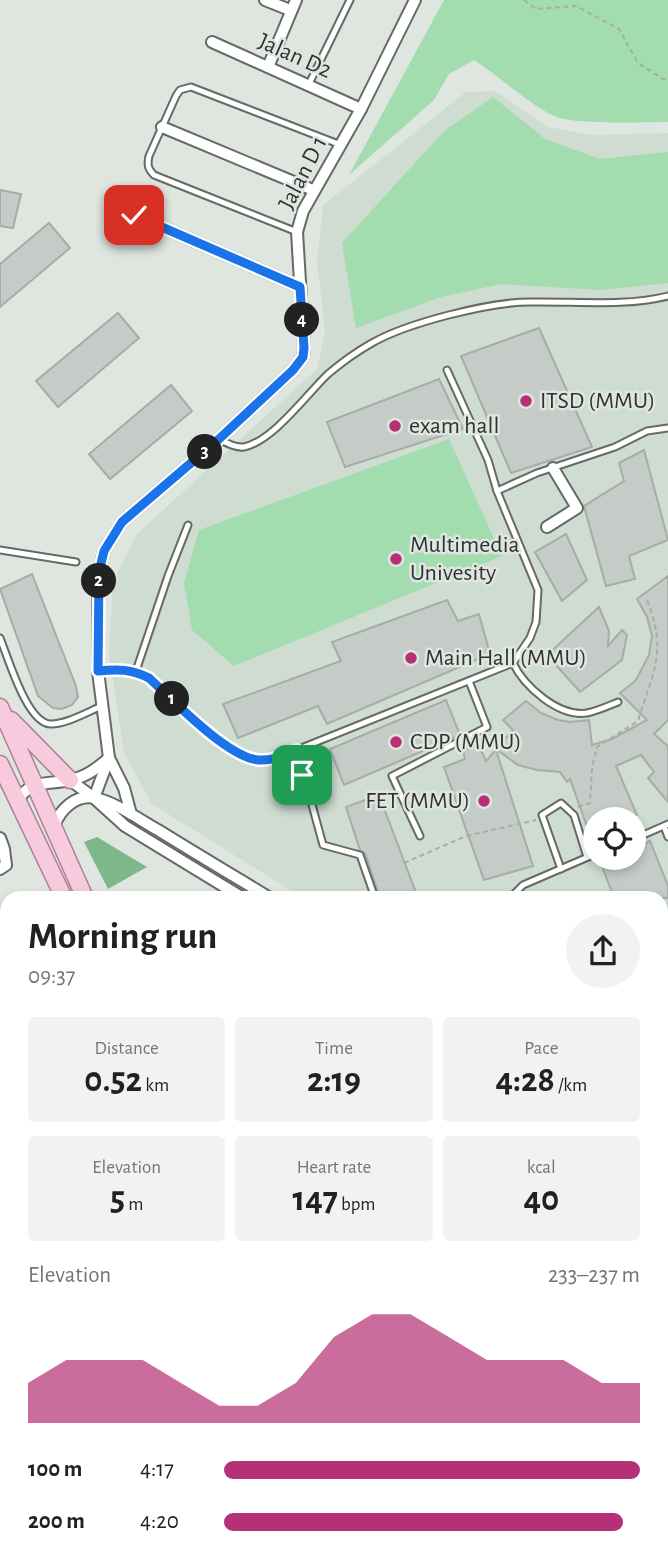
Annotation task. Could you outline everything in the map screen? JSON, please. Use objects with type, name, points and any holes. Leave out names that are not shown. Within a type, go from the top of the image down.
[{"type":"main road","points":[[1,709],[70,780]]},
{"type":"main road","points":[[1,709],[82,891]]},
{"type":"main road","points":[[0,764],[61,891]]},
{"type":"street","points":[[265,0],[293,5],[268,68]]},
{"type":"street","name":"Jalan D 1","points":[[94,798],[108,758],[98,671],[99,572],[104,551],[122,522],[219,439],[293,370],[303,357],[297,232],[303,211],[361,109],[415,0]]},
{"type":"street","name":"Jalan D2","points":[[212,42],[361,109]]},
{"type":"street","points":[[162,127],[313,190]]},
{"type":"street","points":[[134,215],[300,287]]},
{"type":"street","points":[[548,527],[577,508],[553,468]]},
{"type":"street","points":[[21,806],[20,797],[34,784],[70,780],[91,773],[108,758],[124,788],[131,814]]},
{"type":"street","points":[[70,780],[125,826],[232,891]]},
{"type":"street","points":[[54,826],[65,806],[85,798],[94,798],[131,814],[258,891]]},
{"type":"street","points":[[0,838],[6,865],[0,869]]},
{"type":"lane","points":[[309,86],[350,0]]},
{"type":"lane","points":[[297,232],[154,175],[147,164],[180,90],[191,87],[341,145]]},
{"type":"lane","points":[[219,439],[236,447],[255,443],[278,425],[327,375],[356,354],[384,337],[452,314],[526,302],[644,302],[668,296]]},
{"type":"lane","points":[[98,671],[121,668],[136,671],[149,678],[221,742],[239,754],[257,760],[274,759],[513,663],[530,638],[536,622],[538,590],[497,491],[488,460],[447,370]]},
{"type":"lane","points":[[497,491],[615,447],[647,431],[668,428]]},
{"type":"lane","points":[[136,671],[188,525]]},
{"type":"lane","points":[[0,550],[76,562]]},
{"type":"lane","points":[[0,638],[26,702],[38,719],[48,724],[59,723],[102,706]]},
{"type":"lane","points":[[513,663],[528,687],[568,711],[585,713],[618,702]]},
{"type":"lane","points":[[420,836],[392,776],[487,727],[470,681]]},
{"type":"lane","points":[[297,750],[323,845],[360,855],[373,891]]},
{"type":"lane","points":[[561,869],[542,815],[561,803],[574,815],[583,844]]},
{"type":"lane","points":[[646,834],[666,825],[668,837]]},
{"type":"lane","points":[[518,891],[583,859]]},
{"type":"path","points":[[524,0],[536,9],[576,6],[620,29],[638,63],[663,79],[668,79]]},
{"type":"path","points":[[648,600],[662,636]]},
{"type":"path","points":[[569,810],[590,803],[592,768],[597,747],[638,721],[661,657]]},
{"type":"path","points":[[404,863],[466,836],[543,818]]},
{"type":"shaded area","points":[[444,0],[668,0],[668,122],[592,122],[554,116],[533,104],[474,60],[449,74],[434,100],[349,175]]},
{"type":"shaded area","name":"Multimedia Univesity","points":[[495,91],[548,127],[592,135],[668,133],[668,891],[292,891],[152,804],[124,753],[109,654],[113,582],[136,535],[317,369],[325,331],[317,261],[323,205],[466,92]]},
{"type":"shaded area","points":[[493,97],[545,139],[600,159],[668,152],[668,283],[600,290],[501,284],[441,297],[356,328],[342,243],[444,131]]},
{"type":"shaded area","points":[[449,439],[502,556],[234,666],[192,630],[184,583],[199,530]]},
{"type":"shaded area","points":[[97,837],[147,867],[108,889],[84,842]]},
{"type":"building","points":[[0,190],[21,194],[13,228],[0,226]]},
{"type":"building","points":[[49,223],[70,248],[0,307],[0,264]]},
{"type":"building","points":[[118,313],[139,338],[58,407],[36,381]]},
{"type":"building","name":"ITSD (MMU)","points":[[539,328],[592,447],[511,473],[461,356]]},
{"type":"building","name":"exam hall","points":[[439,379],[463,429],[345,467],[327,422]]},
{"type":"building","points":[[171,385],[192,411],[110,479],[89,454]]},
{"type":"building","points":[[644,450],[668,540],[629,556],[635,579],[606,586],[584,506],[624,481],[619,463]]},
{"type":"building","points":[[566,534],[587,580],[562,601],[535,552]]},
{"type":"building","points":[[32,574],[76,686],[78,697],[72,705],[62,709],[53,708],[38,696],[0,589]]},
{"type":"building","points":[[668,576],[668,720],[654,734],[668,746],[668,802],[648,778],[654,772],[641,755],[616,766],[634,807],[583,807],[583,815],[570,779],[567,782],[560,772],[518,765],[496,749],[513,730],[503,720],[526,701],[541,713],[558,720],[589,720],[592,745],[612,739],[647,720],[620,693],[636,680],[649,655],[652,636],[647,617],[637,599]]},
{"type":"building","name":"Main Hall (MMU)","points":[[447,600],[458,621],[479,614],[490,654],[327,724],[318,706],[238,738],[223,704],[341,661],[332,642]]},
{"type":"building","points":[[599,607],[609,631],[608,646],[622,630],[627,635],[622,660],[580,692],[547,655]]},
{"type":"building","name":"CDP (MMU)","points":[[446,700],[460,735],[344,785],[330,749]]},
{"type":"building","name":"FET (MMU)","points":[[478,744],[486,761],[496,750],[533,866],[484,880],[444,767],[465,759],[463,751]]},
{"type":"building","points":[[379,795],[415,891],[378,891],[346,807]]},
{"type":"building","points":[[650,841],[668,891],[611,891],[604,870],[646,870],[646,843]]},
{"type":"place","name":"ITSD (MMU)","points":[[526,401]]},
{"type":"place","name":"exam hall","points":[[395,426]]},
{"type":"place","name":"Multimedia Univesity","points":[[396,559]]},
{"type":"place","name":"Main Hall (MMU)","points":[[411,658]]},
{"type":"place","name":"CDP (MMU)","points":[[396,742]]},
{"type":"place","name":"FET (MMU)","points":[[484,801]]},
{"type":"route","points":[[134,215],[300,287],[304,348],[303,357],[293,370],[219,439],[122,522],[104,551],[99,572],[98,671],[121,668],[136,671],[149,678],[221,742],[239,754],[257,760],[274,759],[297,750],[302,775]]}]
